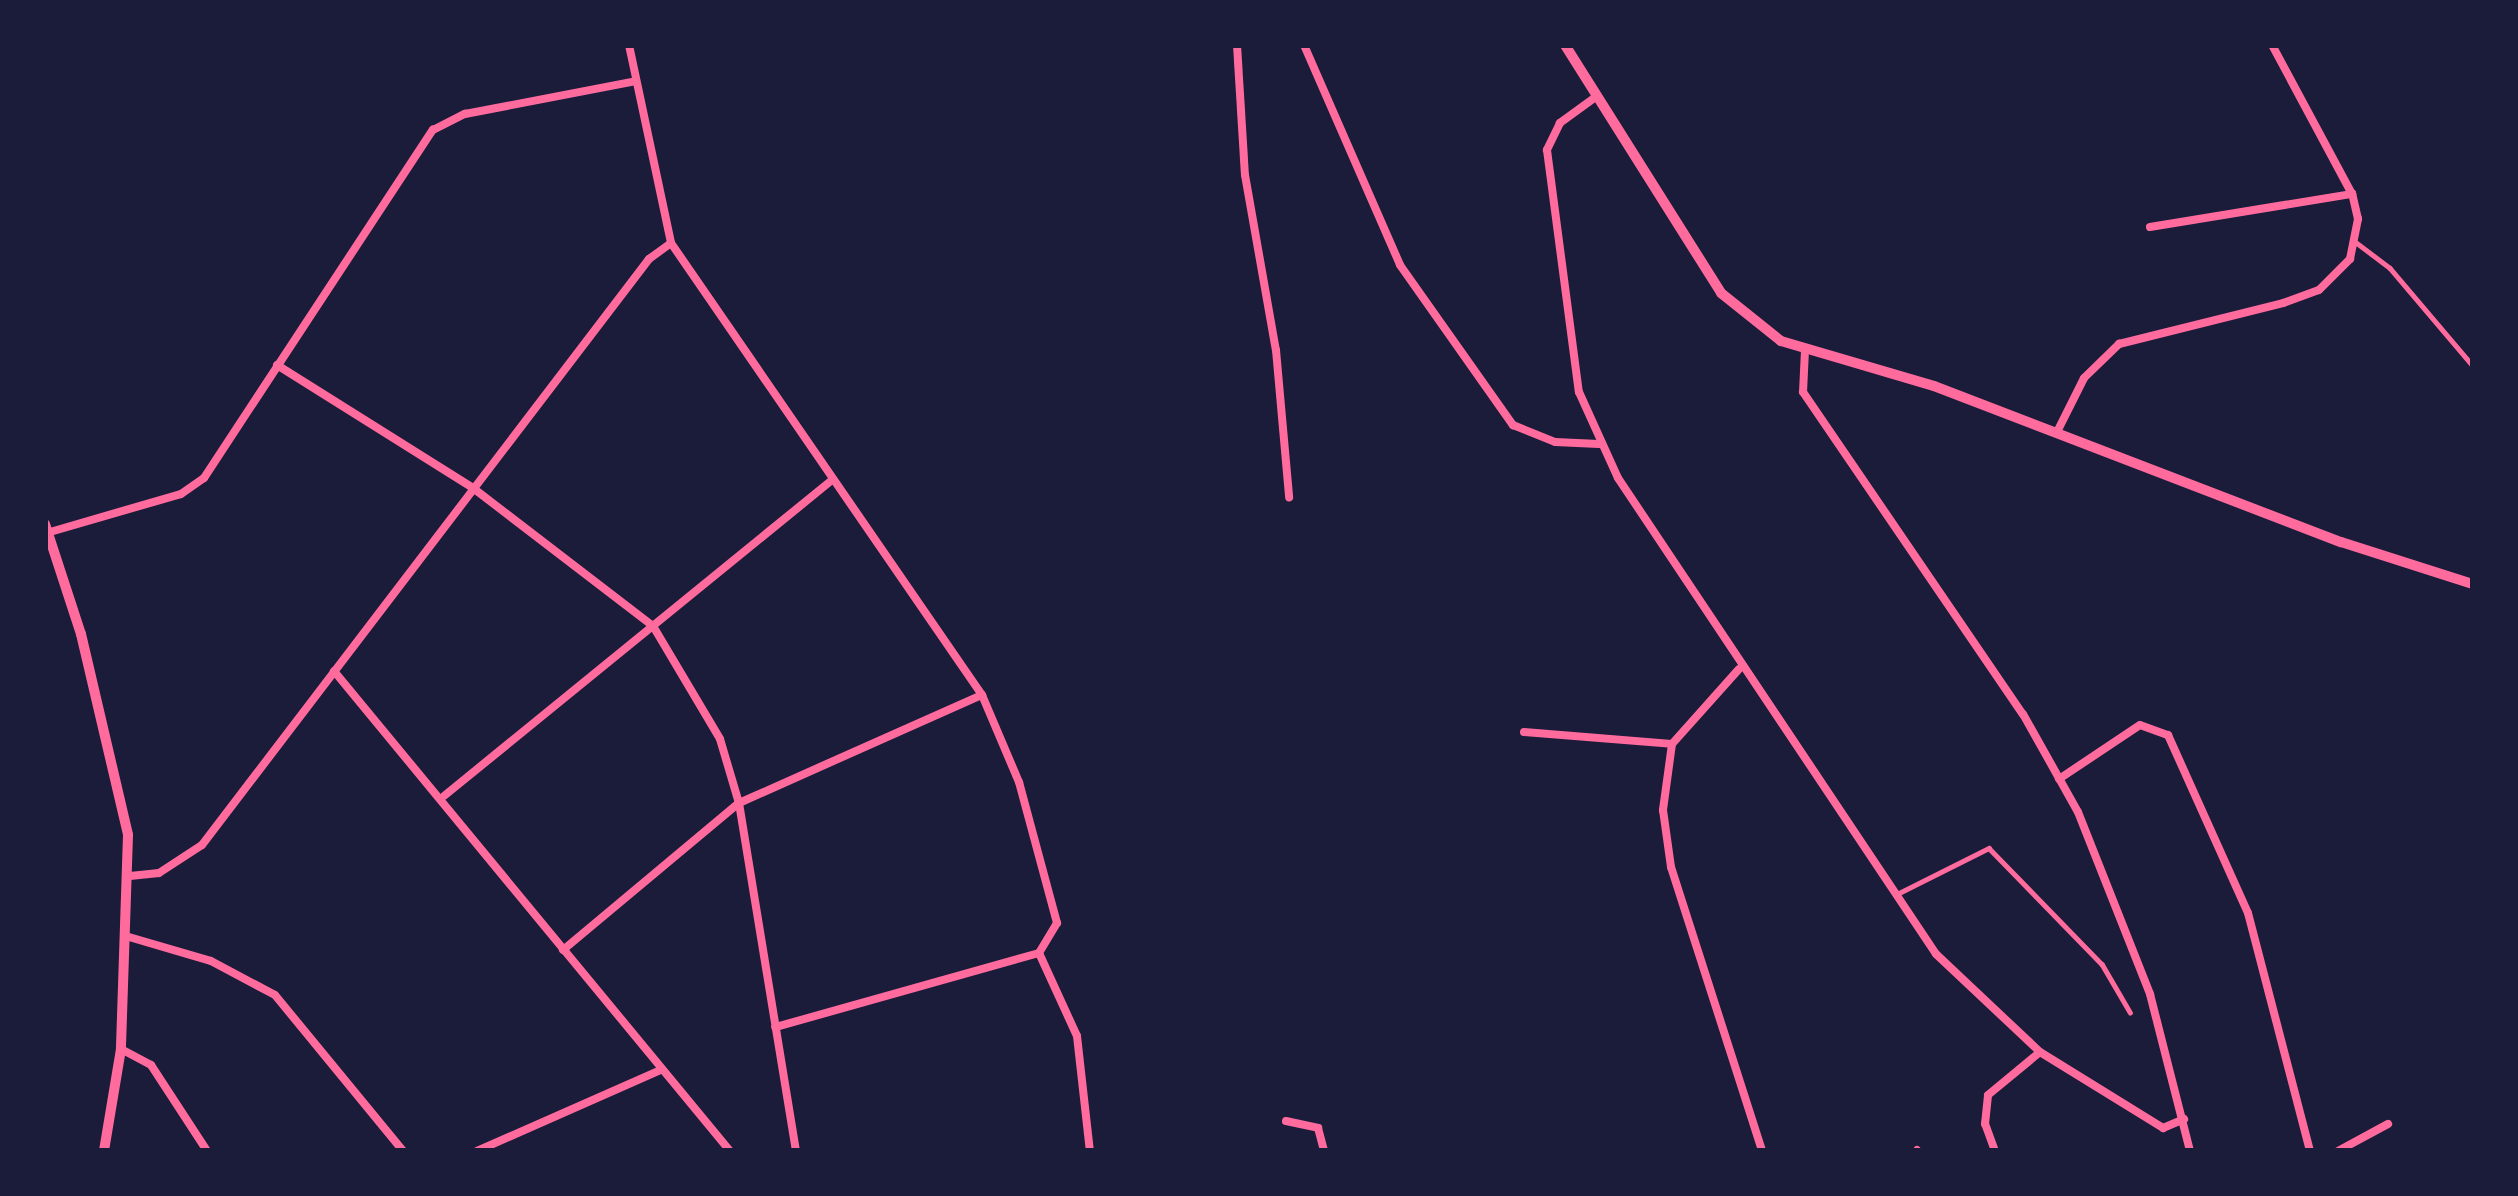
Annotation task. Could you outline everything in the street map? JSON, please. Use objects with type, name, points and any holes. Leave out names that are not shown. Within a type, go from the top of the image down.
[{"type":"main road","points":[[1565,45],[1721,292],[1756,326],[1805,350],[1902,375],[2341,542],[2473,584]]},
{"type":"main road","points":[[47,528],[111,748],[130,876],[121,1049],[104,1151]]},
{"type":"street","points":[[629,45],[671,243],[982,695],[1019,782],[1057,923],[1039,953],[775,1027]]},
{"type":"street","points":[[1237,45],[1245,175],[1276,350],[1288,497]]},
{"type":"street","points":[[1304,45],[1400,265],[1513,425],[1555,442],[1600,445]]},
{"type":"street","points":[[2057,432],[2084,378],[2119,344],[2319,290],[2356,243],[2352,194],[2272,45]]},
{"type":"street","points":[[47,528],[195,486],[434,130],[465,114],[636,80]]},
{"type":"street","points":[[1597,96],[1560,123],[1547,150],[1567,332],[1600,445],[1739,668],[1895,895],[1965,986],[2041,1052],[2163,1128],[2184,1120]]},
{"type":"street","points":[[2150,227],[2352,194]]},
{"type":"street","points":[[130,876],[159,873],[202,845],[649,260],[671,243]]},
{"type":"street","points":[[1805,350],[1803,392],[2059,779],[2150,994],[2190,1151]]},
{"type":"street","points":[[277,365],[473,488],[653,626],[720,739],[739,803],[796,1151]]},
{"type":"street","points":[[444,796],[832,480]]},
{"type":"street","points":[[1739,668],[1672,745],[1663,810],[1671,867],[1762,1151]]},
{"type":"street","points":[[334,671],[444,796],[563,950],[730,1151]]},
{"type":"street","points":[[563,950],[739,803],[982,695]]},
{"type":"street","points":[[2059,779],[2140,725],[2168,735],[2248,913],[2310,1151]]},
{"type":"street","points":[[1524,732],[1672,745]]},
{"type":"street","points":[[129,938],[211,961],[275,994],[403,1151]]},
{"type":"street","points":[[1039,953],[1077,1036],[1090,1151]]},
{"type":"street","points":[[121,1049],[151,1065],[206,1151]]},
{"type":"street","points":[[1995,1151],[1984,1124],[1988,1095],[2041,1052]]},
{"type":"street","points":[[477,1151],[661,1070]]},
{"type":"street","points":[[1286,1121],[1318,1128],[1324,1151]]},
{"type":"street","points":[[2338,1151],[2387,1124]]},
{"type":"lane","points":[[2356,243],[2390,268],[2473,366]]},
{"type":"lane","points":[[1895,895],[1989,848],[2108,971],[2130,1012]]}]
